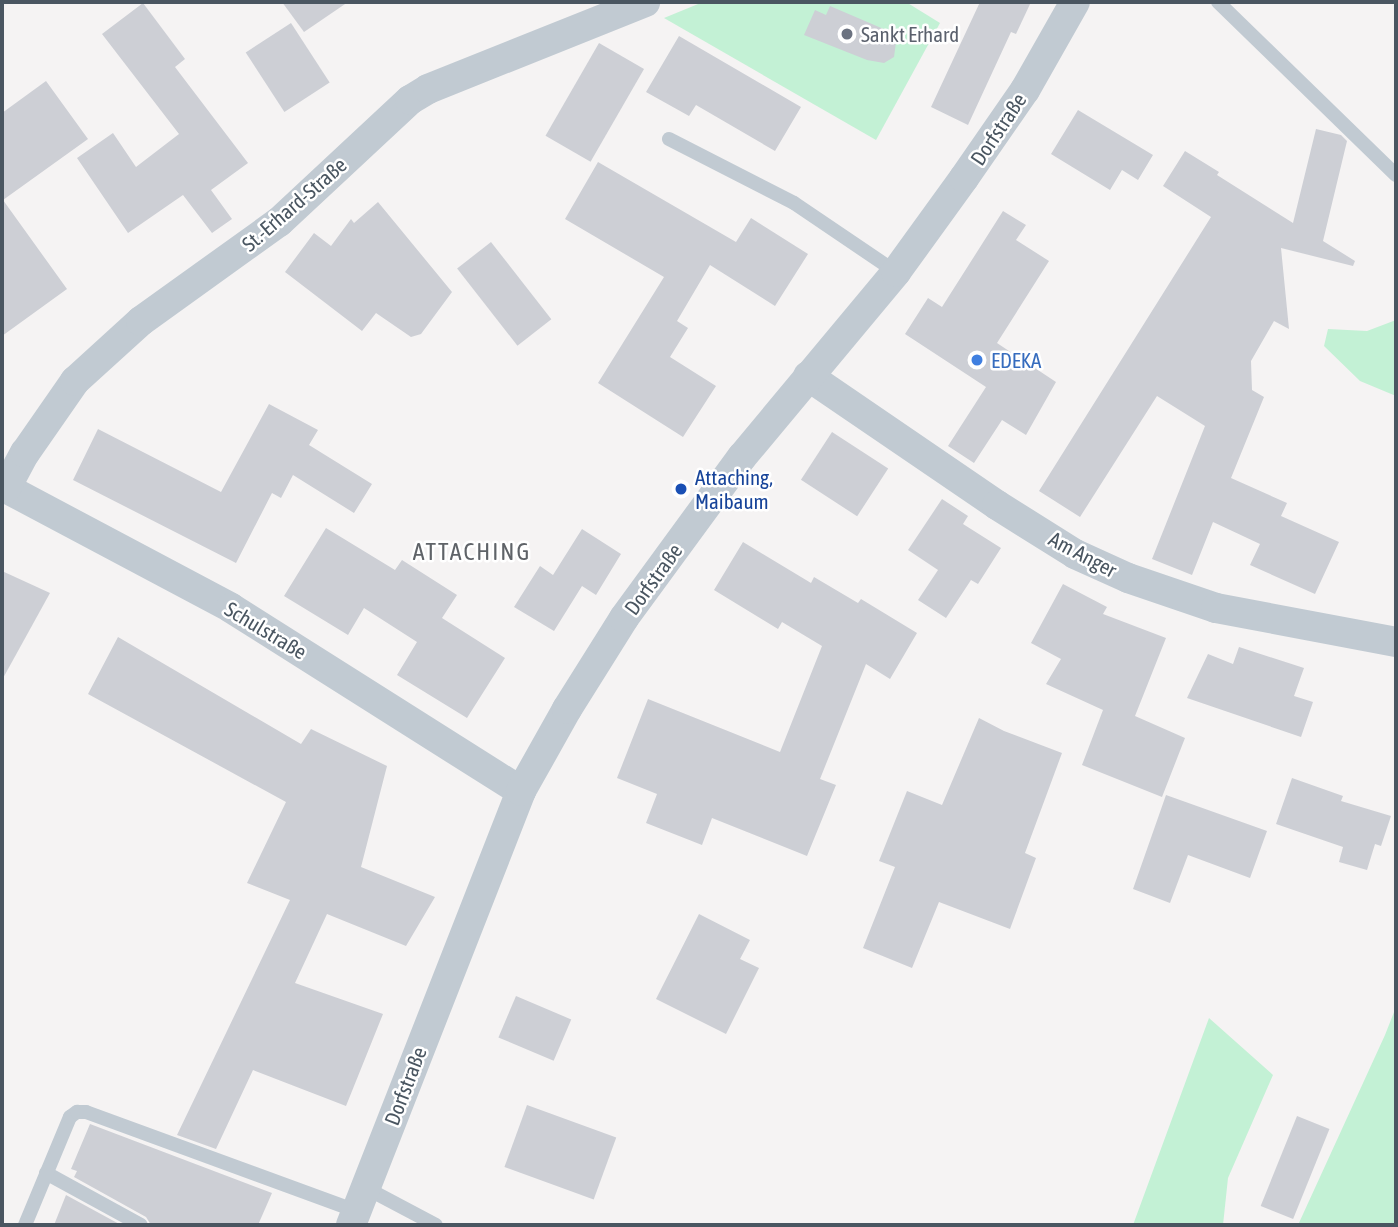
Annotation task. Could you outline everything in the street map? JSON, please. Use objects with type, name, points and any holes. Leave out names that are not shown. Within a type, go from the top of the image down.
[{"type":"street","name":"St.-Erhard-Straße","points":[[4,487],[75,380],[141,321],[279,222],[410,100],[428,89],[645,2]]},
{"type":"street","name":"Dorfstraße","points":[[358,1208],[475,900],[521,791],[624,618],[742,457],[896,272],[1025,89],[1076,2]]},
{"type":"street","name":"Am Anger","points":[[808,376],[1075,554],[1128,578],[1216,608],[1396,642]]},
{"type":"street","name":"Schulstraße","points":[[4,487],[231,608],[521,791]]},
{"type":"lane","points":[[1218,2],[1396,175]]},
{"type":"lane","points":[[669,139],[794,203],[896,272]]},
{"type":"lane","points":[[25,1225],[70,1117],[77,1112],[86,1112],[358,1208],[436,1225]]},
{"type":"lane","points":[[46,1173],[141,1225]]},
{"type":"green space","points":[[703,2],[906,2],[940,23],[876,140],[664,18]]},
{"type":"green space","points":[[1396,320],[1396,396],[1360,381],[1324,346],[1328,329],[1367,331]]},
{"type":"green space","points":[[1396,1007],[1396,1225],[1298,1225],[1385,1035]]},
{"type":"green space","points":[[1209,1018],[1273,1075],[1228,1178],[1223,1225],[1133,1225]]},
{"type":"building","points":[[282,2],[348,2],[304,32]]},
{"type":"building","points":[[980,2],[1031,2],[1016,34],[1011,32],[968,125],[931,107]]},
{"type":"building","points":[[143,3],[185,59],[175,67],[248,163],[211,190],[232,219],[212,233],[183,195],[128,233],[77,158],[113,133],[136,167],[179,134],[102,34]]},
{"type":"building","name":"Sankt Erhard","points":[[830,6],[886,30],[896,42],[894,57],[884,63],[867,60],[804,35],[815,10],[826,15]]},
{"type":"building","points":[[291,23],[330,83],[284,112],[246,52]]},
{"type":"building","points":[[679,36],[801,107],[775,151],[696,105],[689,116],[646,92]]},
{"type":"building","points":[[599,43],[644,69],[591,162],[546,136]]},
{"type":"building","points":[[46,81],[88,139],[3,200],[67,289],[2,336],[2,113]]},
{"type":"building","points":[[1078,110],[1153,155],[1138,180],[1122,170],[1110,190],[1051,154]]},
{"type":"building","points":[[1316,129],[1341,135],[1347,141],[1323,241],[1355,261],[1353,266],[1281,248],[1289,329],[1274,321],[1251,361],[1252,390],[1264,397],[1231,478],[1287,503],[1281,516],[1339,542],[1315,594],[1250,565],[1260,544],[1213,522],[1192,575],[1152,559],[1205,426],[1157,396],[1080,517],[1039,491],[1211,217],[1163,186],[1185,151],[1219,172],[1217,175],[1293,223]]},
{"type":"building","points":[[598,162],[736,242],[751,218],[808,254],[775,306],[710,265],[677,321],[688,328],[670,357],[716,386],[683,437],[598,383],[664,277],[565,219]]},
{"type":"building","points":[[378,202],[452,292],[421,334],[411,337],[376,313],[362,331],[285,272],[314,233],[331,246],[351,219],[354,223]]},
{"type":"building","points":[[1003,211],[1026,225],[1016,240],[1049,261],[997,343],[1056,382],[1026,435],[1002,420],[974,463],[948,446],[986,387],[905,334],[928,298],[942,307]]},
{"type":"building","points":[[491,242],[551,319],[517,346],[457,268]]},
{"type":"building","points":[[269,404],[318,430],[309,445],[372,484],[354,513],[293,475],[281,498],[272,493],[236,563],[73,480],[98,429],[221,492]]},
{"type":"building","points":[[832,432],[888,468],[857,516],[801,480]]},
{"type":"building","points":[[942,499],[968,516],[963,524],[1001,548],[978,584],[971,580],[946,618],[918,600],[938,570],[908,550]]},
{"type":"building","points":[[326,528],[395,570],[402,560],[457,595],[442,618],[505,658],[467,718],[397,675],[417,642],[364,608],[348,635],[284,596]]},
{"type":"building","points":[[582,529],[621,554],[596,595],[582,586],[554,631],[514,607],[540,566],[553,575]]},
{"type":"building","points":[[743,542],[811,583],[814,577],[858,603],[861,599],[917,633],[890,679],[866,664],[820,779],[836,785],[807,856],[712,818],[702,845],[646,823],[657,794],[617,778],[648,699],[780,752],[822,646],[782,622],[778,629],[714,590]]},
{"type":"building","points":[[2,571],[50,593],[2,680]]},
{"type":"building","points":[[1063,584],[1107,607],[1103,614],[1166,638],[1135,716],[1185,738],[1162,797],[1082,765],[1103,710],[1046,684],[1061,659],[1031,643]]},
{"type":"building","points":[[118,637],[301,744],[311,729],[387,766],[361,867],[435,897],[406,946],[327,914],[295,983],[383,1014],[346,1106],[253,1070],[216,1149],[177,1135],[290,900],[247,883],[286,802],[88,694]]},
{"type":"building","points":[[1239,647],[1304,668],[1294,696],[1313,702],[1301,737],[1187,698],[1208,654],[1233,664]]},
{"type":"building","points":[[979,718],[1004,731],[1062,753],[1025,853],[1036,858],[1010,929],[939,902],[912,968],[863,948],[895,867],[879,861],[907,791],[942,805]]},
{"type":"building","points":[[1292,778],[1343,796],[1341,801],[1391,816],[1381,846],[1375,844],[1367,870],[1339,862],[1343,847],[1276,824]]},
{"type":"building","points":[[1166,795],[1267,831],[1250,878],[1188,855],[1170,903],[1133,889]]},
{"type":"building","points":[[699,914],[750,940],[740,959],[759,968],[726,1034],[656,999]]},
{"type":"building","points":[[516,996],[571,1019],[554,1061],[498,1037]]},
{"type":"building","points":[[527,1105],[616,1137],[594,1200],[504,1167]]},
{"type":"building","points":[[1297,1116],[1329,1129],[1293,1219],[1261,1206]]},
{"type":"building","points":[[90,1124],[272,1193],[258,1225],[151,1225],[146,1217],[74,1177],[77,1171],[71,1169]]},
{"type":"building","points":[[66,1195],[121,1225],[54,1225]]},
{"type":"place","name":"Sankt Erhard","points":[[847,34]]},
{"type":"place","name":"EDEKA","points":[[977,360]]},
{"type":"place","name":"Attaching, Maibaum","points":[[681,489]]},
{"type":"district","name":"ATTACHING","points":[[472,552]]}]
